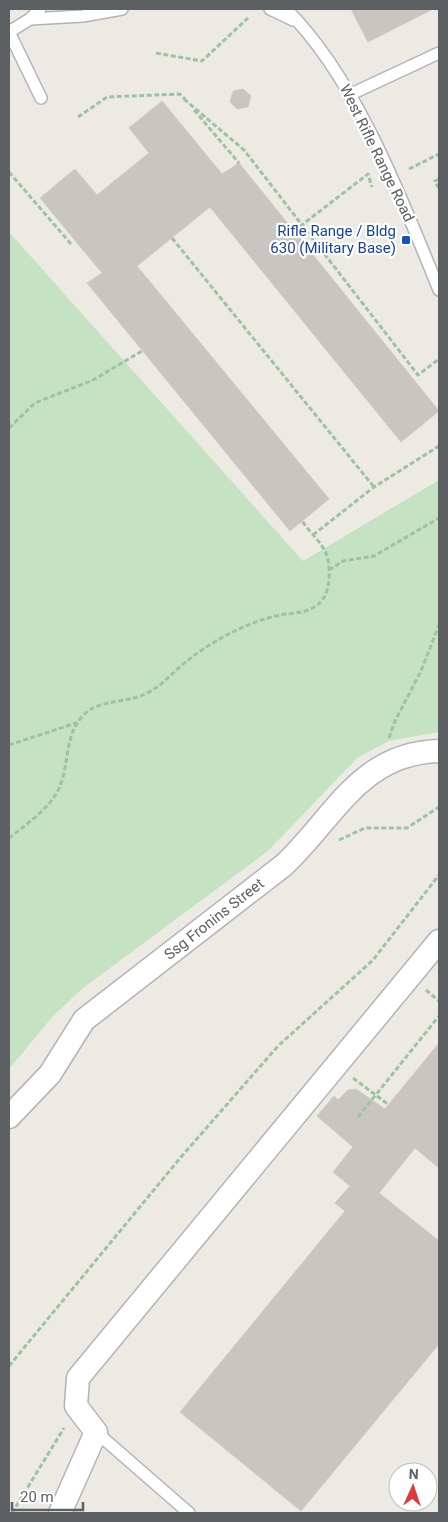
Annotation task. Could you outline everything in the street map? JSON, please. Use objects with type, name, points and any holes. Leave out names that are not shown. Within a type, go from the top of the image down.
[{"type":"street","name":"Ssg Fronins Street","points":[[9,1117],[50,1074],[84,1020],[284,865],[300,851],[346,795],[375,769],[390,761],[413,753],[439,751]]},
{"type":"street","points":[[60,1513],[96,1432],[77,1408],[78,1378],[439,941]]},
{"type":"lane","points":[[40,9],[30,19],[9,32],[41,98]]},
{"type":"lane","points":[[30,19],[83,16],[122,9]]},
{"type":"lane","points":[[270,9],[301,24]]},
{"type":"lane","name":"West Rifle Range Road","points":[[286,9],[301,24],[338,74],[414,230],[439,290]]},
{"type":"lane","points":[[349,95],[439,53]]},
{"type":"lane","points":[[96,1432],[189,1513]]},
{"type":"path","points":[[156,53],[202,61],[248,18]]},
{"type":"path","points":[[78,117],[107,97],[180,94],[239,163]]},
{"type":"path","points":[[184,99],[244,150],[418,374],[439,359]]},
{"type":"path","points":[[409,169],[439,154]]},
{"type":"path","points":[[9,172],[71,244]]},
{"type":"path","points":[[294,231],[368,174],[372,187]]},
{"type":"path","points":[[439,179],[435,181],[439,189]]},
{"type":"path","points":[[172,238],[374,487]]},
{"type":"path","points":[[9,428],[35,403],[93,380],[142,351]]},
{"type":"path","points":[[313,535],[374,487],[439,446]]},
{"type":"path","points":[[328,570],[343,561],[374,556],[439,518]]},
{"type":"path","points":[[9,838],[54,797],[67,758],[69,740],[77,722],[90,710],[130,700],[149,692],[208,645],[273,616],[310,610],[323,599],[328,587],[326,553],[302,521]]},
{"type":"path","points":[[390,761],[388,741],[395,720],[421,671],[439,625]]},
{"type":"path","points":[[9,745],[77,722]]},
{"type":"path","points":[[337,841],[365,828],[407,828],[439,807]]},
{"type":"path","points":[[9,1366],[181,1157],[272,1054],[373,960],[439,875]]},
{"type":"path","points":[[358,1117],[439,1016]]},
{"type":"path","points":[[337,1065],[389,1105]]},
{"type":"path","points":[[12,1513],[77,1408]]},
{"type":"green space","points":[[9,232],[303,561],[439,480],[439,732],[389,741],[357,758],[268,851],[83,988],[54,1015],[9,1069]]},
{"type":"building","points":[[351,9],[433,9],[368,42]]},
{"type":"building","points":[[243,89],[251,96],[248,107],[237,109],[230,102],[233,91]]},
{"type":"building","points":[[162,101],[222,174],[239,163],[439,411],[401,442],[210,207],[137,266],[329,499],[290,531],[87,283],[102,273],[40,198],[75,169],[97,195],[149,153],[129,128]]},
{"type":"building","points":[[439,1043],[439,1168],[415,1148],[379,1193],[439,1241],[439,1344],[301,1511],[180,1412],[345,1211],[335,1203],[350,1186],[333,1172],[353,1147],[317,1116],[334,1096],[338,1100],[348,1090],[356,1089],[385,1109]]},
{"type":"place","name":"Rifle Range / Bldg 630 (Military Base)","points":[[406,240]]}]
